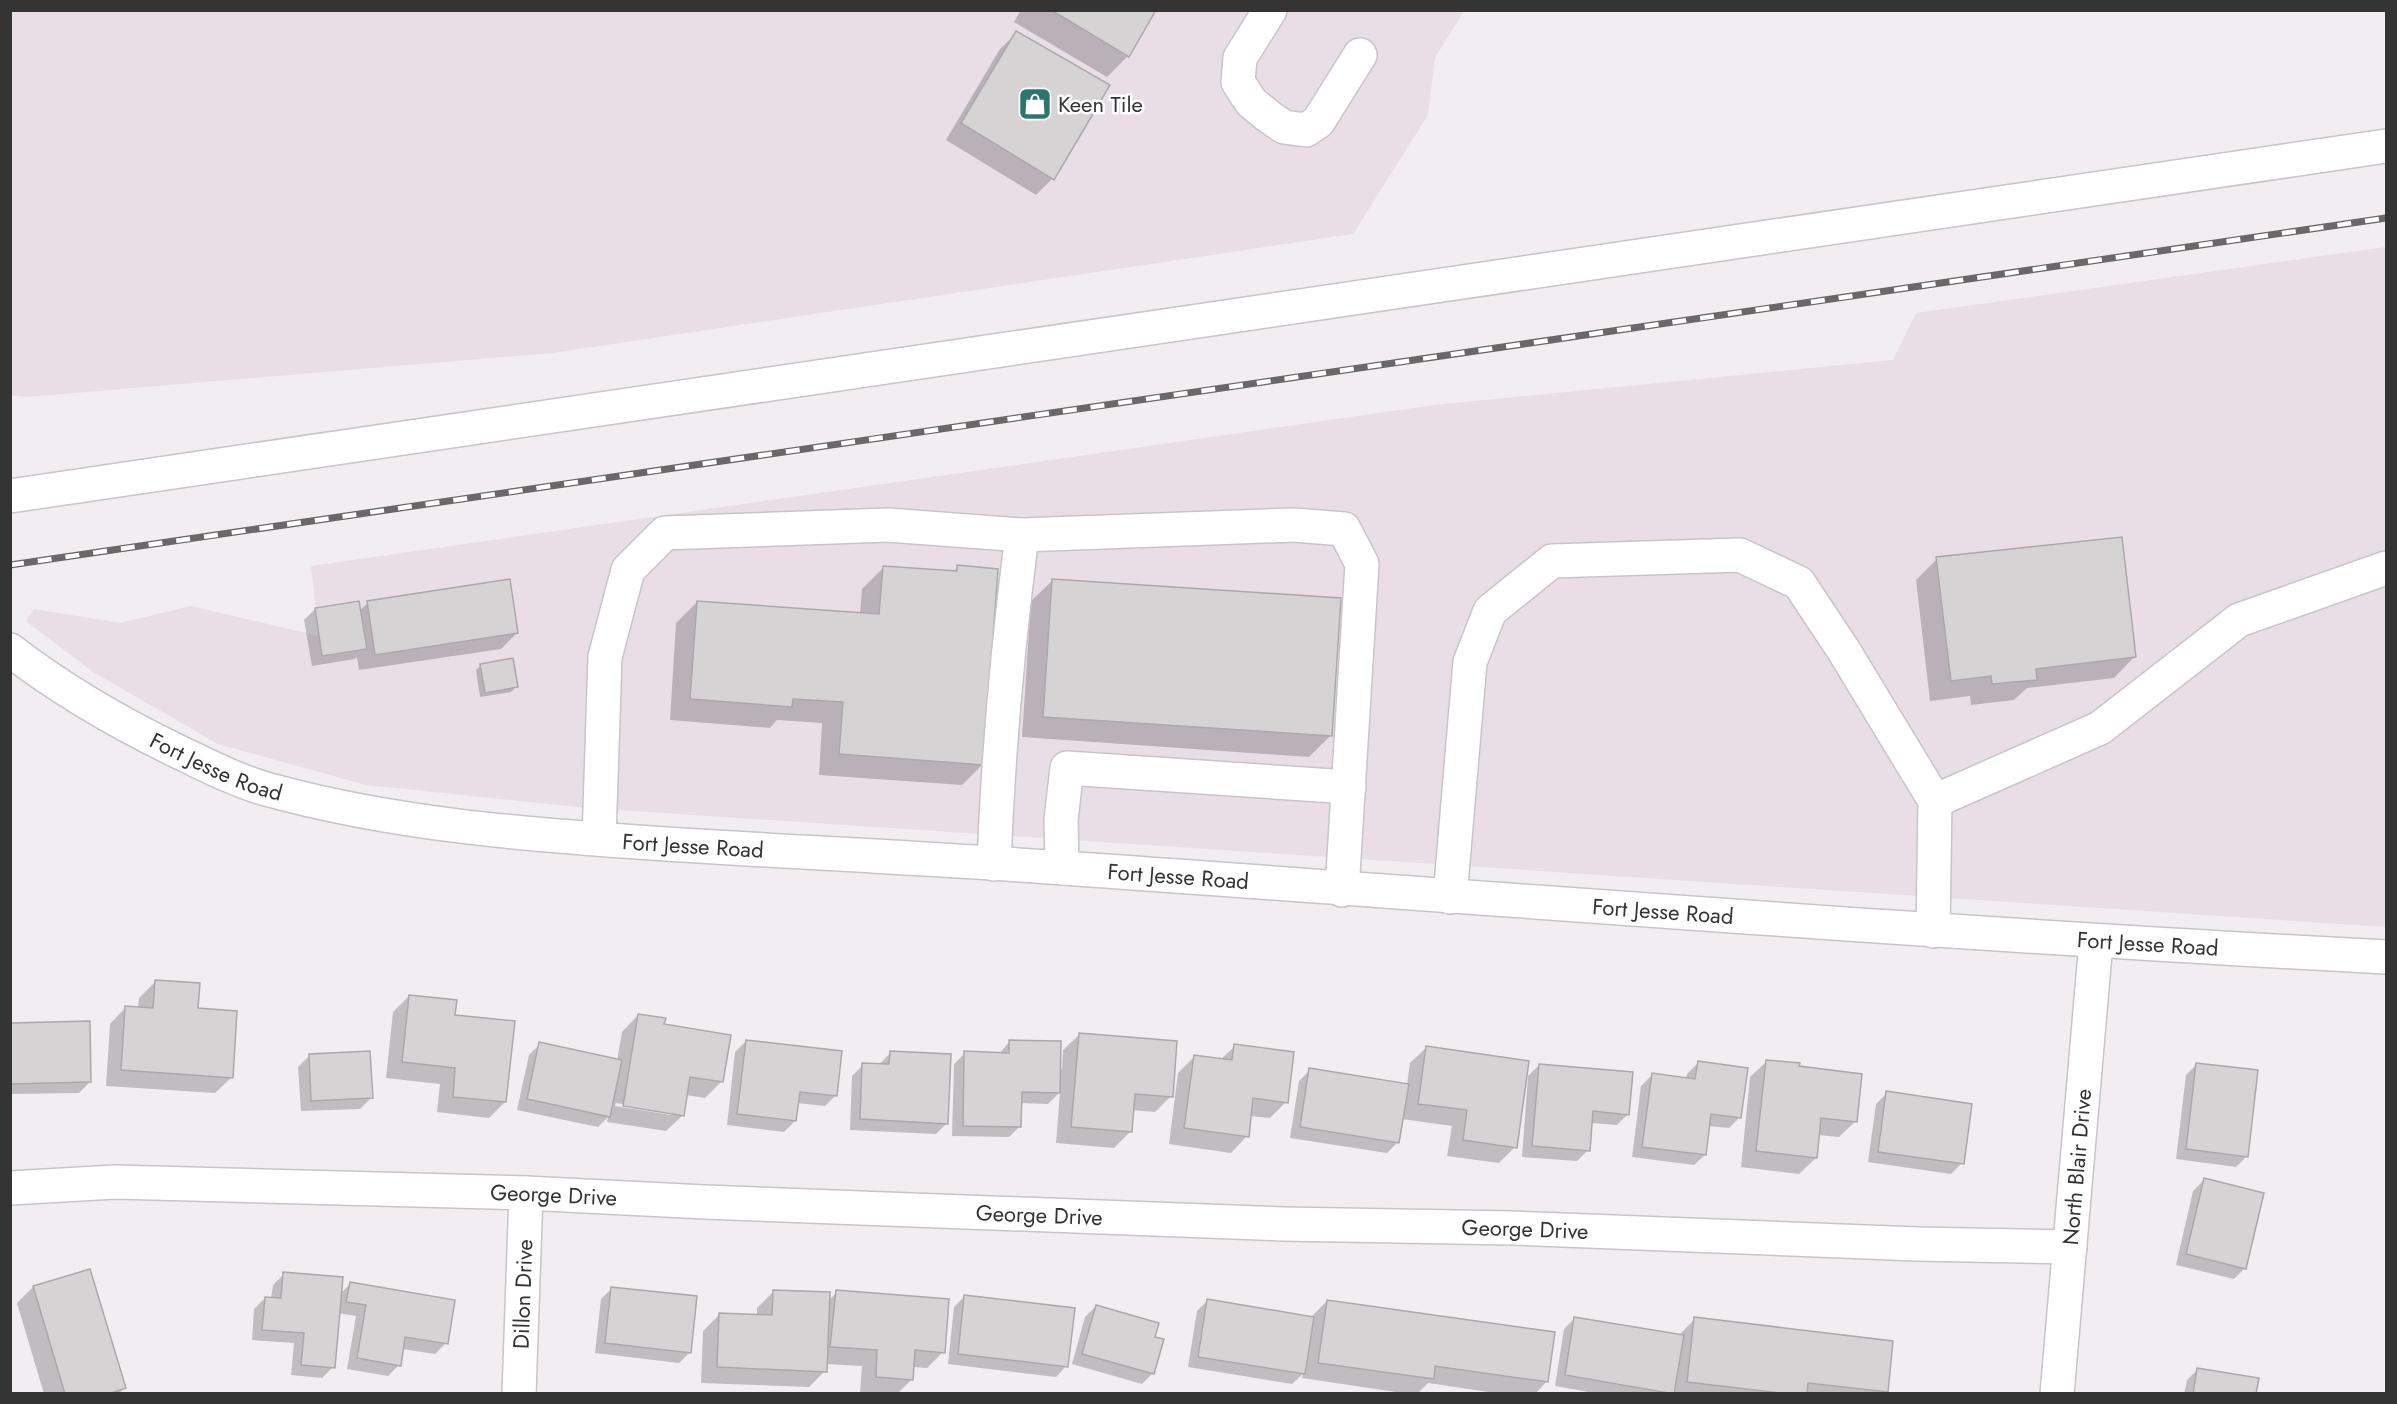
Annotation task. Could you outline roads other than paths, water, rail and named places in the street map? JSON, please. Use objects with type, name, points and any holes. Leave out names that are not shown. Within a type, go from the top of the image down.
[{"type":"street","points":[[1270,10],[1240,58],[1238,82],[1251,102],[1284,127],[1306,129],[1318,122],[1360,55]]},
{"type":"street","points":[[10,496],[2386,146]]},
{"type":"street","points":[[599,839],[605,657],[628,570],[665,533],[888,525],[1022,535],[1294,525],[1344,528],[1362,564],[1342,890]]},
{"type":"street","points":[[994,864],[997,792],[1010,636],[1022,535]]},
{"type":"street","points":[[1450,897],[1470,662],[1490,610],[1552,561],[1740,555],[1799,583],[1844,651],[1935,801],[1933,931]]},
{"type":"street","points":[[1935,801],[2100,728],[2239,620],[2386,568]]},
{"type":"street","name":"Fort Jesse Road","points":[[10,650],[125,726],[212,768],[260,787],[415,822],[489,831],[599,839],[1062,868],[1933,931],[2386,957]]},
{"type":"street","points":[[1062,868],[1061,820],[1067,768],[1349,787]]},
{"type":"street","name":"North Blair Drive","points":[[2057,1394],[2096,942]]},
{"type":"street","name":"George Drive","points":[[10,1188],[115,1182],[526,1193],[1247,1222],[1513,1228],[1917,1244],[2070,1246]]},
{"type":"street","name":"Dillon Drive","points":[[519,1394],[526,1193]]},
{"type":"railway","points":[[10,565],[2386,218]]},
{"type":"place","name":"Keen Tile","points":[[1035,104]]}]
